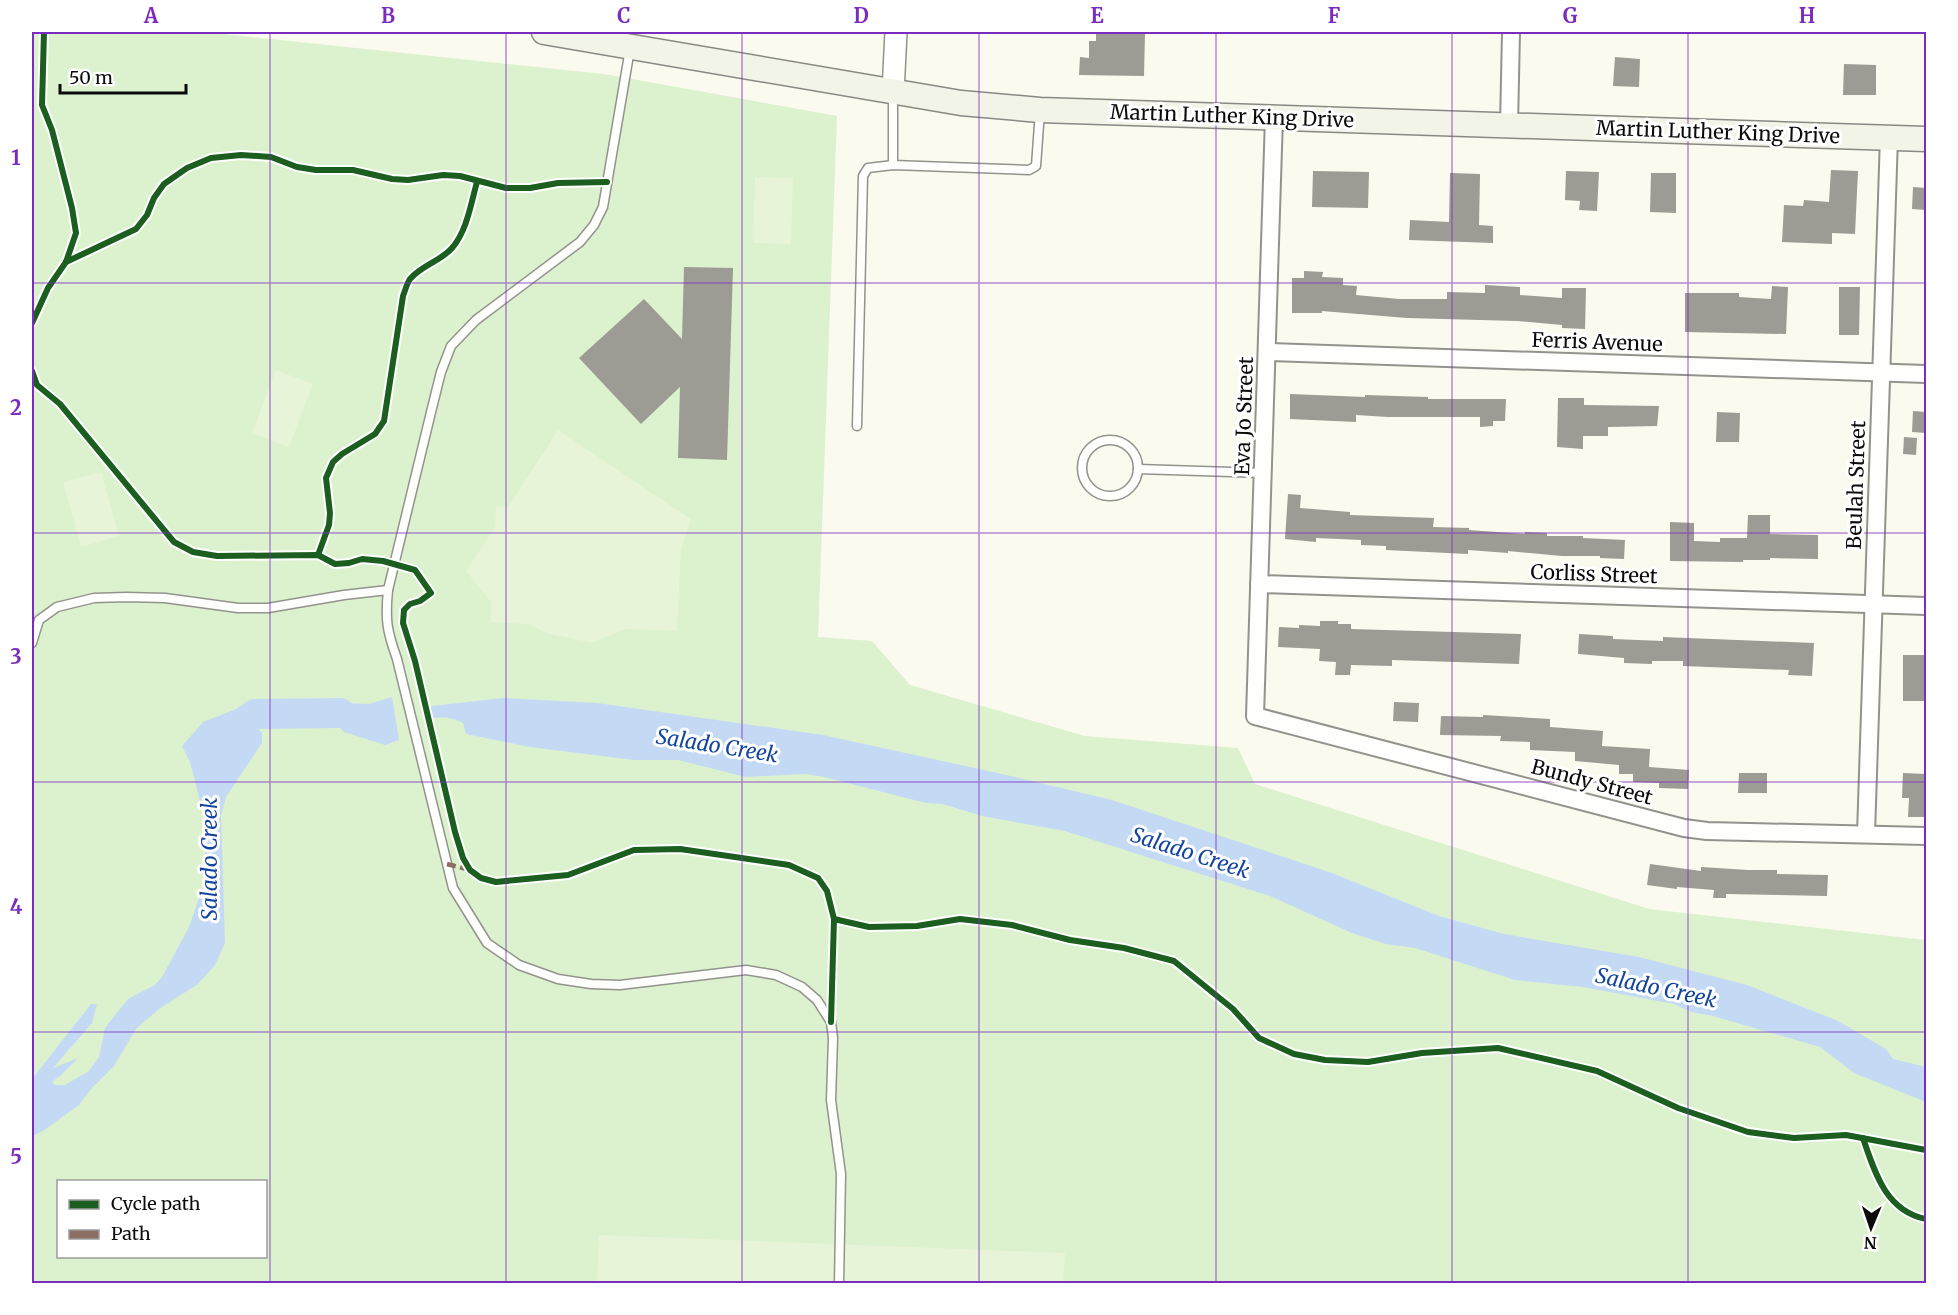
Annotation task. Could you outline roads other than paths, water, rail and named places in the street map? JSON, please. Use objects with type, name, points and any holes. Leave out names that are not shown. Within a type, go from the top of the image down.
[{"type":"main road","name":"Martin Luther King Drive","points":[[544,32],[961,103],[1040,110],[1926,138]]},
{"type":"street","points":[[893,92],[896,32]]},
{"type":"street","points":[[1509,125],[1511,32]]},
{"type":"street","name":"Eva Jo Street","points":[[1255,716],[1274,117]]},
{"type":"street","name":"Beulah Street","points":[[1866,834],[1889,137]]},
{"type":"street","name":"Ferris Avenue","points":[[1267,352],[1926,374]]},
{"type":"street","name":"Corliss Street","points":[[1259,584],[1926,606]]},
{"type":"street","name":"Bundy Street","points":[[1255,716],[1684,828],[1707,831],[1926,836]]},
{"type":"lane","points":[[630,46],[603,207],[594,225],[580,242],[476,320],[452,346],[441,372],[388,590],[386,616],[388,632],[397,659],[453,888],[487,943],[519,965],[558,979],[620,985],[746,970],[776,975],[802,987],[817,1000],[831,1022],[833,1038],[831,1100],[841,1174],[839,1284]]},
{"type":"lane","points":[[893,92],[893,165]]},
{"type":"lane","points":[[857,426],[863,176],[868,168],[893,165],[1029,170],[1036,166],[1040,110]]},
{"type":"lane","points":[[1107,440],[1117,441],[1133,451],[1138,469],[1132,486],[1126,492],[1108,496],[1092,490],[1082,474],[1084,456],[1098,442],[1107,440]]},
{"type":"lane","points":[[1138,469],[1263,473]]},
{"type":"lane","points":[[32,643],[39,620],[57,607],[94,598],[165,598],[238,608],[268,608],[388,590]]},
{"type":"water","points":[[392,697],[399,740],[385,745],[344,732],[331,718],[268,711],[252,720],[252,723],[262,733],[262,743],[226,797],[221,816],[225,943],[215,965],[198,984],[159,1009],[136,1029],[114,1066],[79,1105],[43,1131],[32,1136],[32,1079],[91,1004],[97,1004],[92,1023],[53,1068],[78,1058],[53,1081],[54,1085],[65,1085],[89,1071],[99,1057],[105,1028],[128,999],[155,985],[162,977],[189,927],[206,878],[205,821],[190,762],[182,746],[203,722],[249,704],[287,701],[369,704]]},
{"type":"water","points":[[503,698],[597,703],[823,735],[1112,800],[1332,873],[1439,916],[1504,934],[1639,957],[1747,985],[1836,1020],[1886,1049],[1893,1059],[1926,1067],[1926,1102],[1854,1073],[1820,1047],[1713,1016],[1691,1012],[1674,1004],[1583,987],[1515,980],[1415,948],[1386,944],[1352,933],[1270,896],[1065,831],[982,816],[943,804],[926,803],[824,777],[805,774],[746,777],[678,760],[634,760],[530,747],[466,734],[463,723],[454,719],[425,719],[424,707]]},
{"type":"waterway","name":"Salado Creek","points":[[229,733],[255,714],[340,713]]}]
